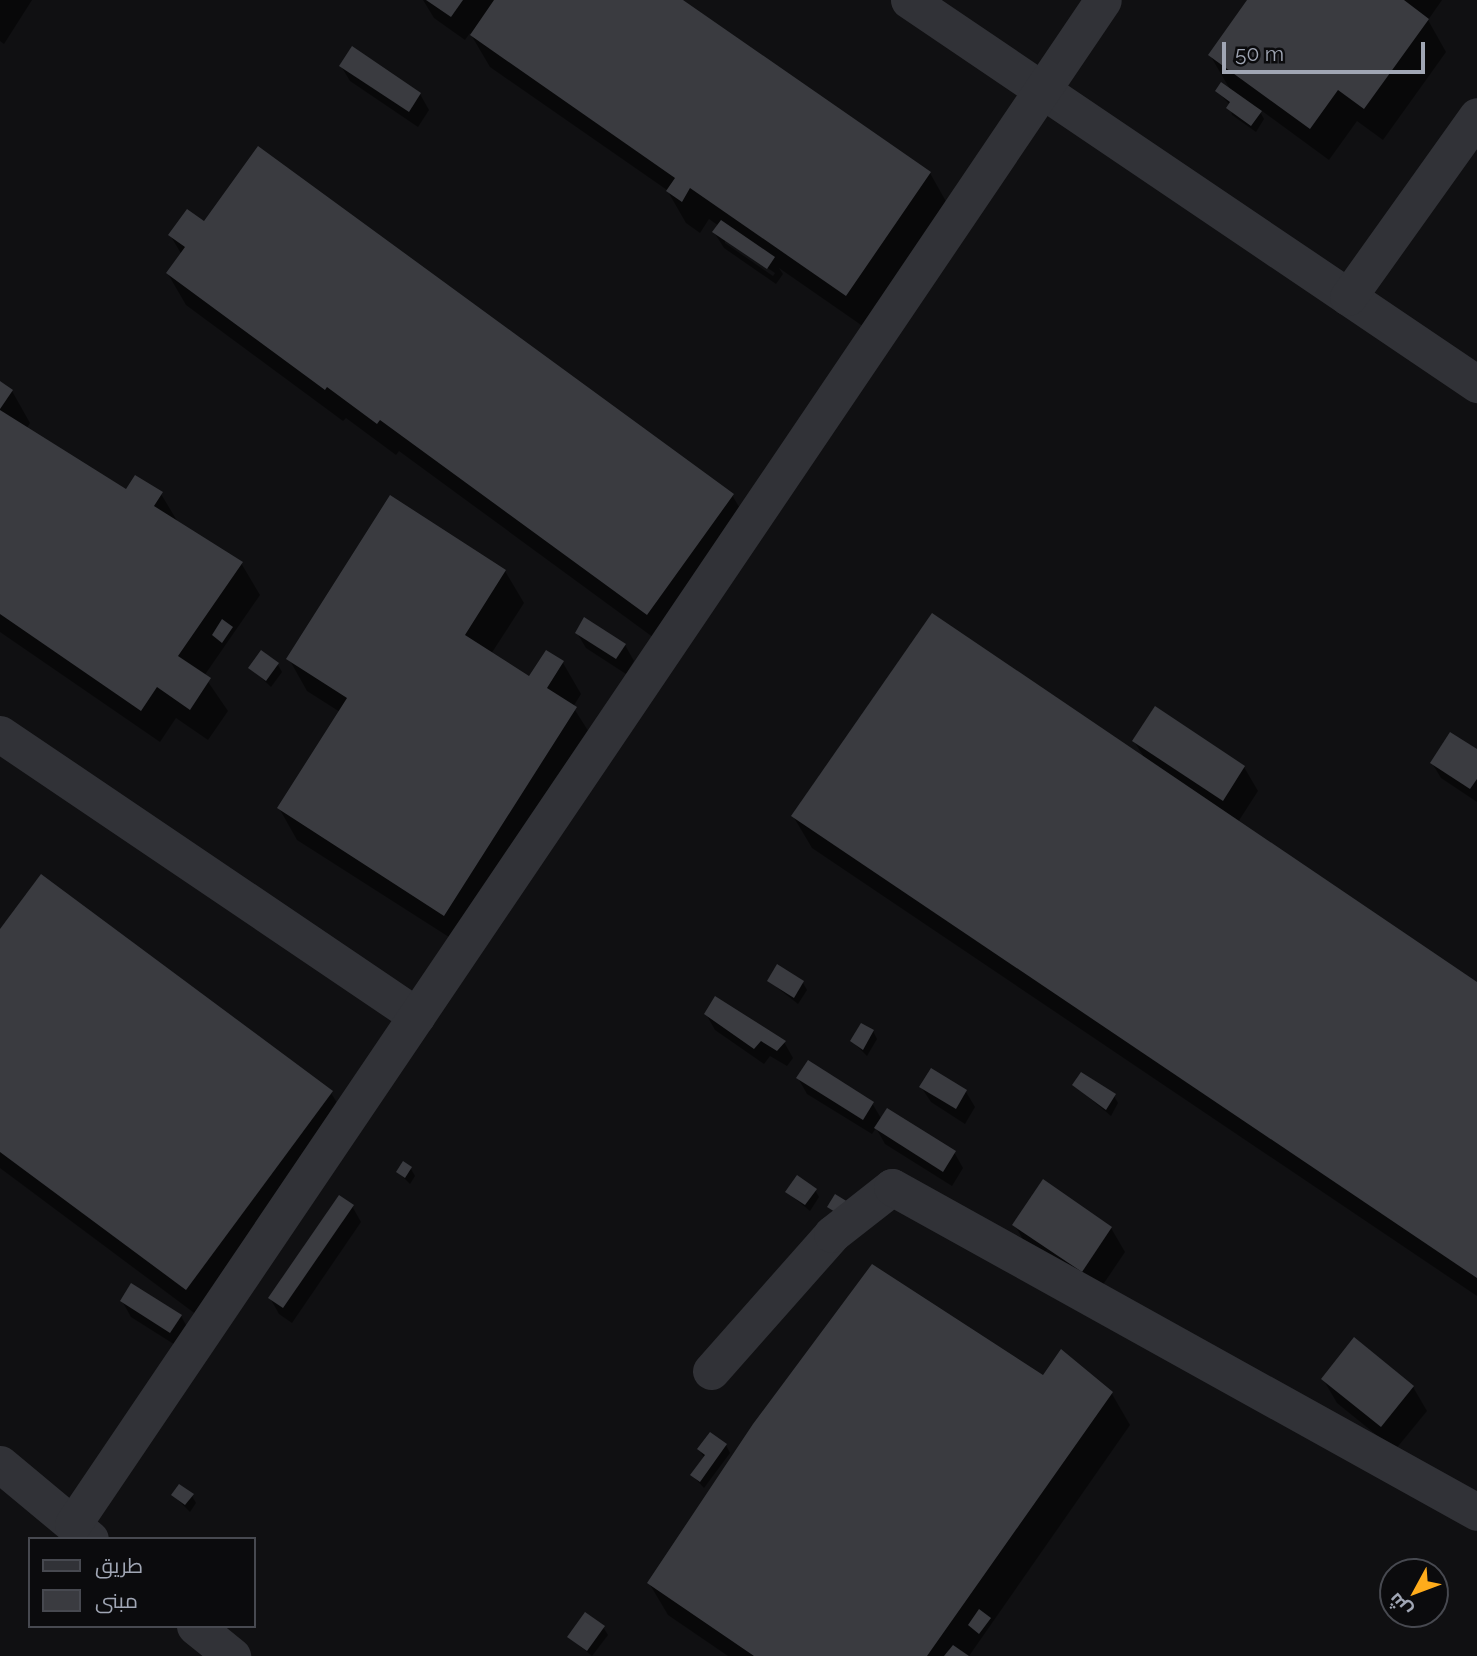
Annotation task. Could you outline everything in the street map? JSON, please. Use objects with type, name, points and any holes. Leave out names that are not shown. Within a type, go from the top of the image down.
[{"type":"street","points":[[909,0],[1477,384]]},
{"type":"street","points":[[0,1464],[82,1532],[417,1016],[1103,0]]},
{"type":"street","points":[[1348,297],[1477,116]]},
{"type":"street","points":[[0,734],[417,1016]]},
{"type":"street","points":[[711,1371],[832,1234],[892,1187],[1477,1512]]},
{"type":"street","points":[[197,1628],[232,1656]]},
{"type":"building","points":[[426,0],[463,0],[451,17]]},
{"type":"building","points":[[494,0],[683,0],[931,172],[846,296],[690,188],[682,202],[666,191],[675,178],[470,35]]},
{"type":"building","points":[[1247,0],[1404,0],[1429,19],[1364,109],[1338,90],[1310,129],[1208,55]]},
{"type":"building","points":[[352,46],[421,93],[409,112],[339,66]]},
{"type":"building","points":[[1221,82],[1262,111],[1251,126],[1226,108],[1230,102],[1215,91]]},
{"type":"building","points":[[258,146],[734,494],[647,615],[380,420],[377,424],[327,387],[325,390],[166,273],[185,247],[168,235],[187,209],[204,221]]},
{"type":"building","points":[[721,220],[775,257],[767,269],[712,232]]},
{"type":"building","points":[[0,381],[13,390],[0,409]]},
{"type":"building","points":[[0,410],[126,489],[135,475],[163,492],[154,506],[243,562],[178,656],[211,678],[190,710],[157,687],[141,711],[0,614]]},
{"type":"building","points":[[390,495],[506,570],[465,635],[529,676],[546,650],[564,661],[547,688],[577,707],[444,916],[277,808],[347,698],[286,659]]},
{"type":"building","points":[[932,613],[1477,982],[1477,1278],[791,816]]},
{"type":"building","points":[[584,617],[626,644],[616,659],[575,633]]},
{"type":"building","points":[[222,619],[233,627],[222,643],[212,635]]},
{"type":"building","points":[[261,650],[279,663],[266,681],[248,668]]},
{"type":"building","points":[[1155,706],[1245,766],[1223,801],[1132,741]]},
{"type":"building","points":[[1450,732],[1477,749],[1477,779],[1470,789],[1430,763]]},
{"type":"building","points":[[41,874],[333,1091],[186,1290],[0,1152],[0,929]]},
{"type":"building","points":[[777,964],[804,981],[794,998],[767,981]]},
{"type":"building","points":[[715,996],[786,1041],[777,1051],[761,1041],[754,1049],[704,1014]]},
{"type":"building","points":[[861,1023],[874,1030],[863,1050],[850,1041]]},
{"type":"building","points":[[808,1060],[874,1102],[863,1120],[796,1078]]},
{"type":"building","points":[[931,1068],[967,1090],[956,1109],[919,1087]]},
{"type":"building","points":[[1081,1072],[1116,1094],[1106,1110],[1072,1085]]},
{"type":"building","points":[[887,1108],[956,1151],[943,1172],[874,1128]]},
{"type":"building","points":[[403,1161],[412,1167],[405,1178],[396,1172]]},
{"type":"building","points":[[797,1175],[817,1189],[805,1205],[785,1192]]},
{"type":"building","points":[[1043,1179],[1112,1227],[1082,1272],[1012,1225]]},
{"type":"building","points":[[835,1194],[848,1202],[840,1215],[827,1207]]},
{"type":"building","points":[[339,1195],[354,1205],[283,1308],[268,1298]]},
{"type":"building","points":[[872,1264],[1043,1375],[1061,1349],[1113,1392],[927,1656],[754,1656],[647,1583],[753,1424]]},
{"type":"building","points":[[131,1283],[182,1315],[170,1333],[120,1301]]},
{"type":"building","points":[[1354,1337],[1414,1386],[1381,1427],[1321,1379]]},
{"type":"building","points":[[710,1432],[727,1444],[700,1482],[690,1475],[705,1455],[697,1449]]},
{"type":"building","points":[[179,1484],[194,1494],[185,1505],[171,1495]]},
{"type":"building","points":[[979,1609],[991,1618],[979,1634],[968,1625]]},
{"type":"building","points":[[585,1612],[605,1626],[587,1651],[567,1637]]},
{"type":"building","points":[[953,1645],[969,1656],[944,1656]]}]
